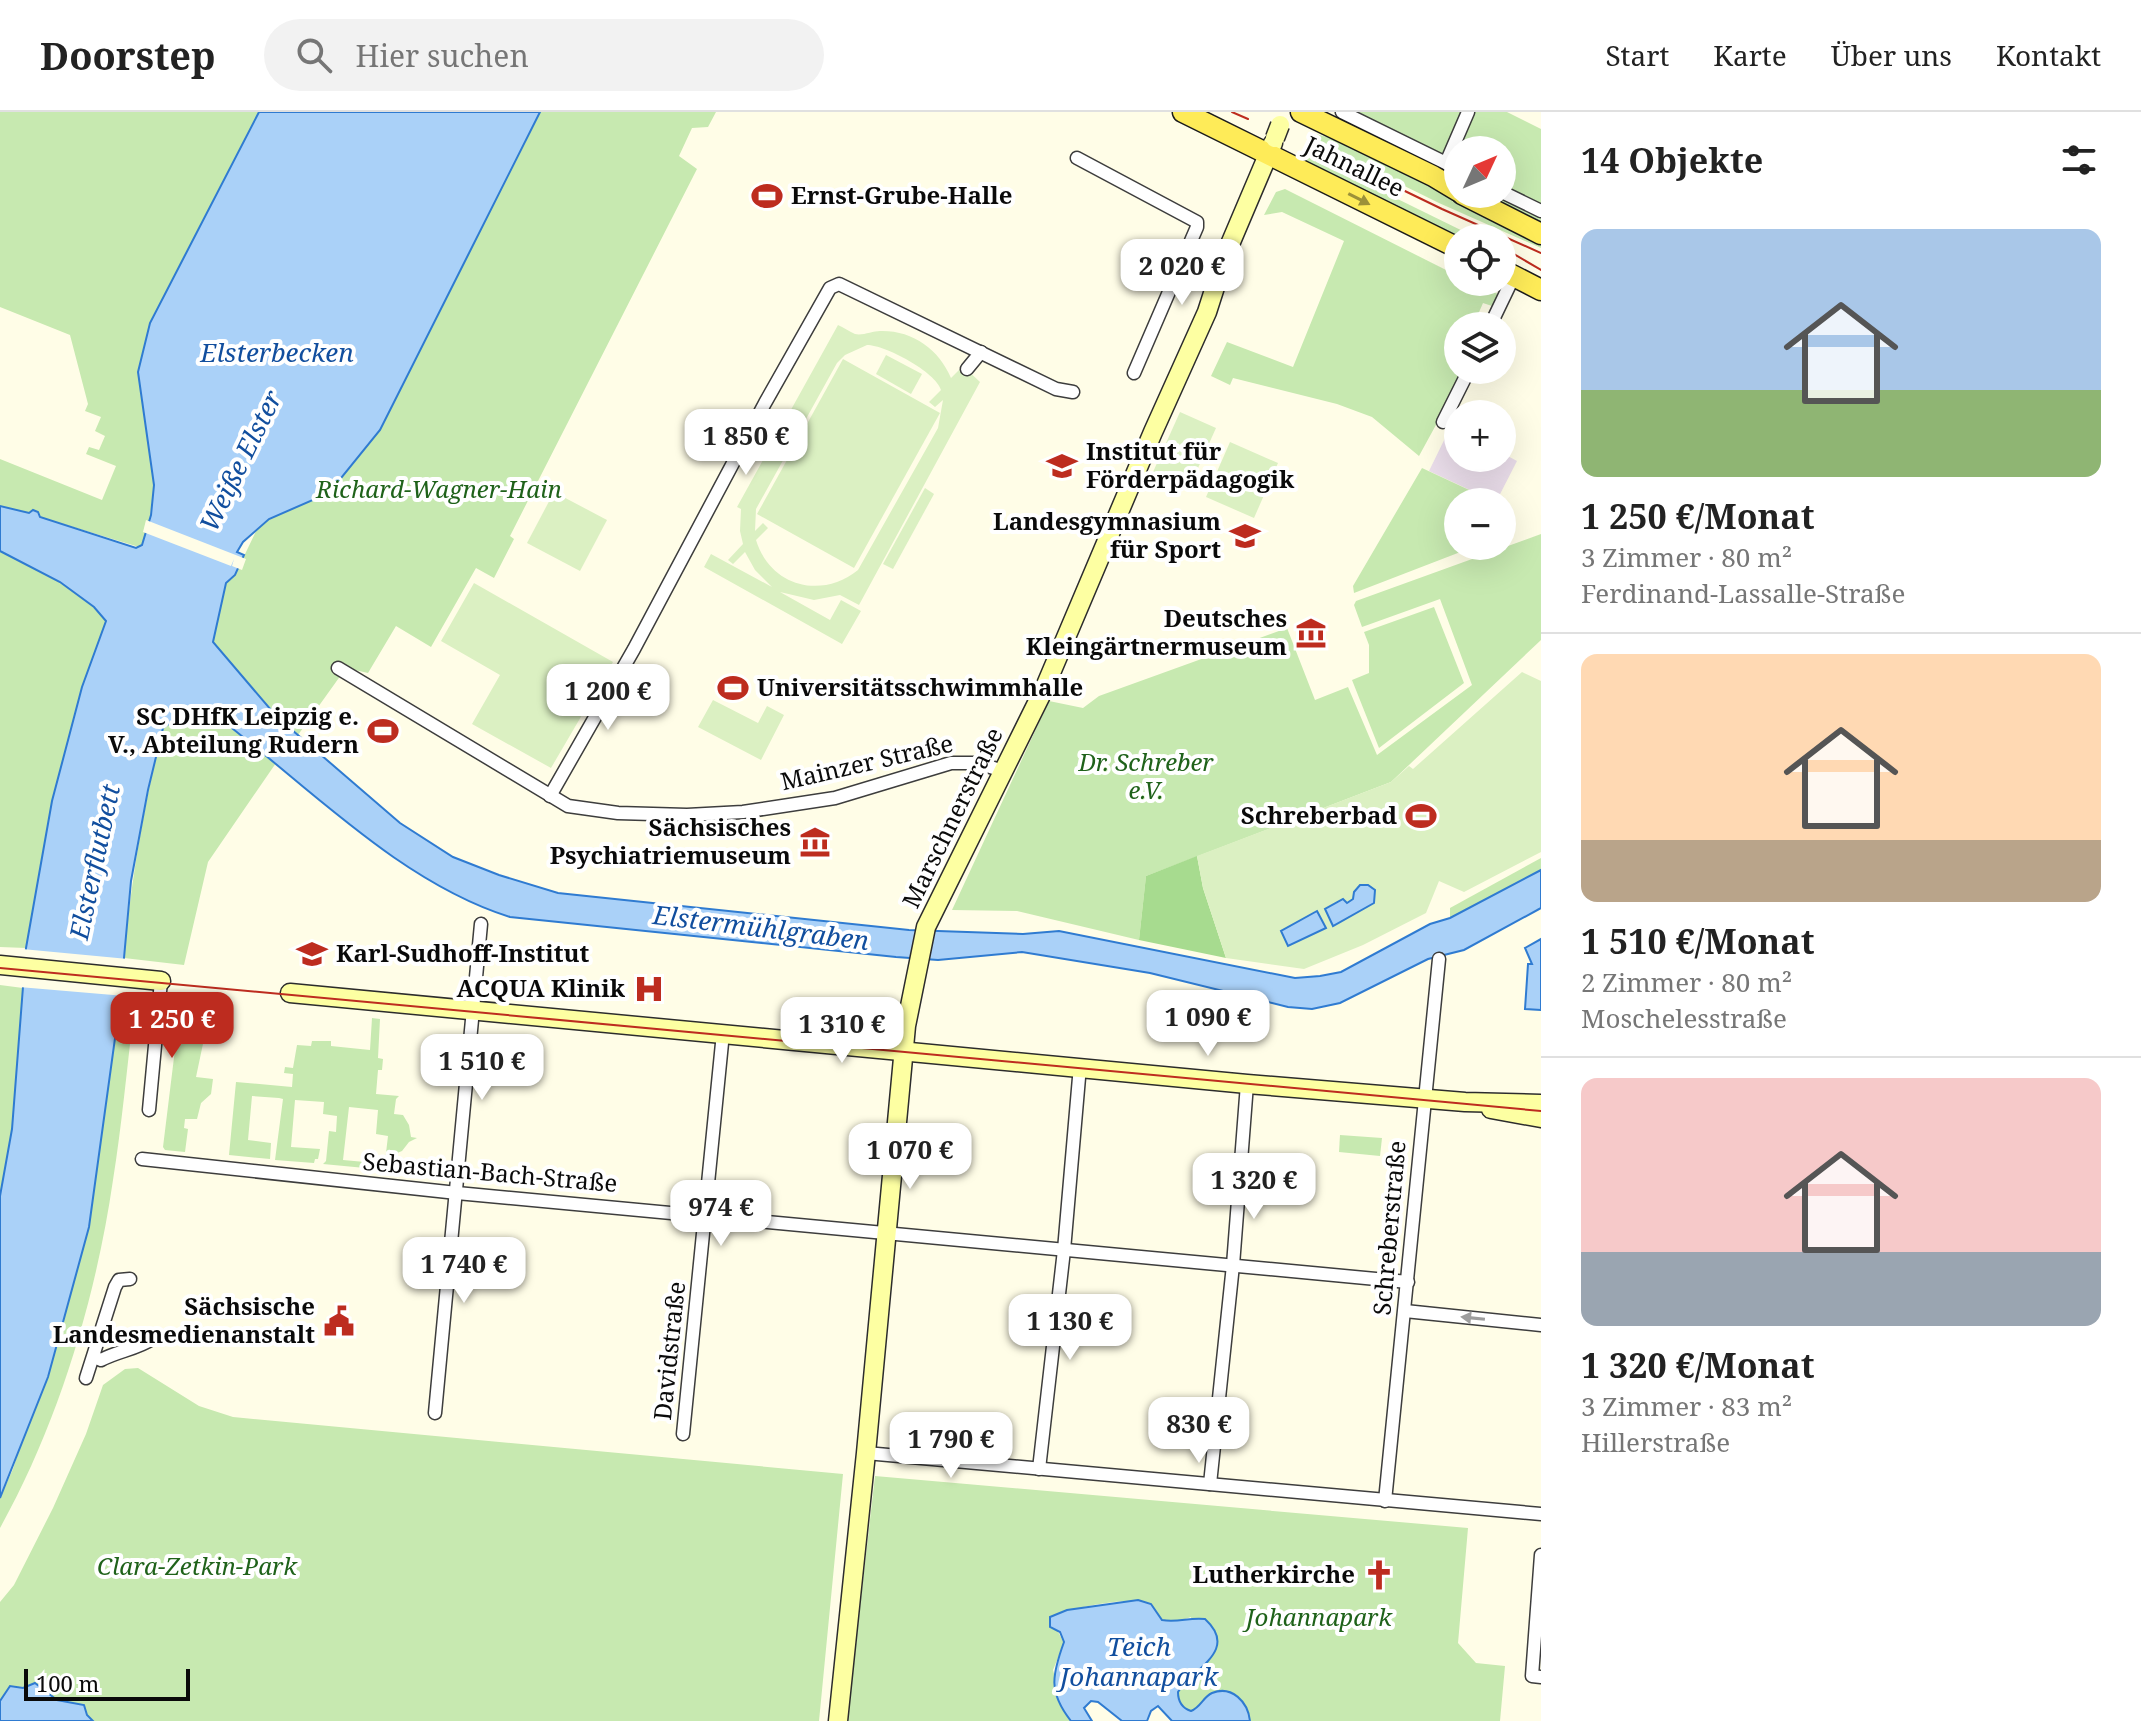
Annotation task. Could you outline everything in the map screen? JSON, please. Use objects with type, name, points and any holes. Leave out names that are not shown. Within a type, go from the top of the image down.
[{"type":"main road","name":"Jahnallee","points":[[1183,112],[1277,132],[1444,239]]},
{"type":"main road","name":"Jahnallee","points":[[1301,112],[1444,178]]},
{"type":"main road","name":"Marschnerstraße","points":[[838,1721],[903,1051],[926,927],[1045,687],[1207,312],[1225,256],[1277,132]]},
{"type":"main road","name":"Jahnallee","points":[[1497,208],[1541,234]]},
{"type":"main road","points":[[1516,277],[1541,290]]},
{"type":"main road","points":[[7,966],[161,981]]},
{"type":"main road","points":[[290,993],[1247,1084],[1465,1102],[1541,1104]]},
{"type":"main road","points":[[1465,1102],[1541,1118]]},
{"type":"street","points":[[1342,112],[1444,176]]},
{"type":"street","points":[[1464,136],[1468,112]]},
{"type":"street","points":[[1077,158],[1197,222],[1134,373]]},
{"type":"street","points":[[1516,199],[1541,211]]},
{"type":"street","points":[[550,796],[634,649],[830,288],[839,284],[1056,389],[1073,392]]},
{"type":"street","points":[[967,369],[981,352]]},
{"type":"street","points":[[1443,422],[1462,384]]},
{"type":"street","name":"Mainzer Straße","points":[[338,668],[568,806],[618,813],[743,812],[835,798],[951,763],[978,763],[1003,771]]},
{"type":"street","points":[[435,1413],[481,924]]},
{"type":"street","name":"Schreberstraße","points":[[1385,1501],[1439,959]]},
{"type":"street","points":[[149,1110],[161,981]]},
{"type":"street","name":"Davidstraße","points":[[683,1434],[723,1033]]},
{"type":"street","points":[[1039,1469],[1064,1250],[1080,1066]]},
{"type":"street","points":[[1210,1484],[1233,1265],[1247,1084]]},
{"type":"street","name":"Sebastian-Bach-Straße","points":[[142,1159],[457,1193],[1408,1282]]},
{"type":"street","points":[[86,1378],[115,1287],[119,1280],[130,1279]]},
{"type":"street","points":[[1405,1311],[1541,1325]]},
{"type":"street","points":[[94,1357],[101,1360],[125,1348],[143,1346],[152,1339]]},
{"type":"street","points":[[866,1453],[1541,1514]]},
{"type":"street","points":[[1540,1677],[1532,1676],[1541,1555]]},
{"type":"shaded area","points":[[1444,440],[1444,472],[1511,472],[1503,488],[1466,488],[1429,471]]},
{"type":"green space","points":[[0,112],[259,112],[150,324],[138,372],[154,485],[149,525],[139,547],[40,517],[33,510],[30,514],[0,506],[0,459],[102,500],[116,466],[86,454],[89,447],[99,450],[105,436],[95,431],[101,417],[85,411],[88,404],[70,335],[0,307]]},
{"type":"green space","name":"Richard-Wagner-Hain","points":[[540,112],[716,112],[708,127],[692,128],[679,156],[697,169],[510,536],[514,539],[494,578],[476,568],[431,647],[396,626],[368,673],[346,668],[298,735],[277,716],[213,643],[226,583],[235,575],[258,527],[380,430]]},
{"type":"green space","points":[[1352,112],[1507,112],[1541,129],[1541,223],[1509,208],[1516,208],[1516,136],[1444,136],[1444,177],[1353,130]]},
{"type":"green space","points":[[1316,134],[1334,139],[1444,193],[1444,205],[1439,203],[1313,141]]},
{"type":"green space","points":[[1306,154],[1448,224],[1444,224],[1444,231],[1302,161]]},
{"type":"green space","points":[[1285,189],[1444,269],[1444,296],[1500,296],[1495,307],[1483,303],[1479,312],[1444,312],[1444,384],[1455,384],[1447,400],[1444,400],[1444,408],[1419,456],[1372,417],[1337,404],[1233,378],[1230,385],[1211,376],[1227,342],[1293,367],[1344,241],[1282,212],[1264,215],[1276,192]]},
{"type":"green space","points":[[1450,208],[1474,208],[1506,224],[1487,224]]},
{"type":"green space","points":[[1516,229],[1541,241],[1541,248],[1516,237]]},
{"type":"green space","points":[[838,325],[855,334],[880,331],[913,338],[932,350],[951,378],[963,366],[980,382],[859,605],[840,595],[814,600],[780,592],[830,620],[841,600],[861,611],[842,644],[704,567],[711,554],[772,587],[755,570],[745,552],[733,564],[728,560],[743,544],[741,509],[737,507]],"holes":[[[867,345],[909,361],[937,383],[941,390],[929,402],[935,407],[943,400],[938,428],[858,570],[828,584],[798,584],[785,578],[763,556],[756,540],[768,528],[763,523],[755,531],[756,509],[837,363],[845,355]]]},
{"type":"green space","points":[[886,355],[922,374],[911,394],[876,374]]},
{"type":"green space","points":[[843,359],[940,413],[854,568],[757,514]]},
{"type":"green space","points":[[1180,412],[1216,428],[1189,488],[1153,472]]},
{"type":"green space","points":[[1230,442],[1278,463],[1254,518],[1206,497]]},
{"type":"green space","points":[[1422,468],[1465,488],[1444,488],[1444,558],[1354,593],[1353,586]]},
{"type":"green space","points":[[925,488],[934,494],[893,569],[883,564]]},
{"type":"green space","points":[[554,492],[607,520],[580,571],[527,543]]},
{"type":"green space","name":"Dr. Schreber e.V.","points":[[1541,534],[1541,640],[1391,782],[1146,876],[1139,940],[1017,911],[952,910],[1049,701],[1083,708],[1099,696],[1287,628],[1315,700],[1348,687],[1377,755],[1472,685],[1440,599],[1362,627],[1354,605],[1356,601],[1469,560],[1516,560],[1516,543]]},
{"type":"green space","points":[[0,551],[60,582],[94,607],[106,621],[82,687],[52,801],[26,948],[0,947]]},
{"type":"green space","points":[[474,583],[613,662],[551,768],[472,724],[500,675],[441,641]]},
{"type":"green space","points":[[1434,607],[1464,683],[1379,748],[1352,680],[1369,673],[1369,645],[1364,632]]},
{"type":"green space","name":"Schreberbad","points":[[1522,672],[1541,681],[1541,852],[1464,892],[1439,881],[1426,913],[1363,945],[1304,969],[1226,958],[1203,888],[1197,856],[1391,782],[1409,766],[1413,769]]},
{"type":"green space","points":[[713,700],[758,723],[767,706],[784,715],[761,760],[698,727]]},
{"type":"green space","points":[[191,709],[226,722],[276,763],[208,862],[184,965],[124,958],[139,842],[163,728]]},
{"type":"green space","points":[[1197,856],[1203,888],[1226,958],[1139,940],[1146,876]]},
{"type":"green space","points":[[1541,858],[1541,870],[1450,918],[1450,908]]},
{"type":"green space","points":[[0,985],[23,988],[12,1129],[0,1196]]},
{"type":"green space","points":[[121,998],[130,999],[134,1010],[116,1159],[96,1270],[57,1403],[21,1488],[0,1528],[0,1498],[13,1469],[89,1227]]},
{"type":"green space","points":[[201,1003],[194,1025],[199,1028],[198,1038],[204,1039],[196,1077],[213,1079],[211,1094],[201,1103],[197,1119],[185,1119],[184,1128],[188,1129],[185,1152],[165,1150],[178,1025],[185,1008]]},
{"type":"green space","points":[[372,1018],[380,1019],[378,1058],[383,1059],[382,1070],[378,1070],[376,1094],[399,1096],[394,1114],[403,1115],[411,1137],[417,1138],[402,1151],[390,1156],[389,1165],[397,1171],[384,1170],[388,1136],[376,1134],[378,1110],[349,1107],[343,1160],[365,1162],[365,1168],[323,1164],[326,1161],[329,1131],[336,1132],[337,1116],[323,1114],[324,1102],[295,1100],[291,1147],[320,1149],[314,1163],[275,1160],[283,1099],[279,1098],[252,1096],[248,1140],[271,1143],[270,1159],[229,1155],[236,1082],[292,1087],[293,1074],[284,1073],[285,1067],[293,1068],[297,1045],[311,1046],[312,1041],[331,1041],[331,1046],[370,1050]]},
{"type":"green space","points":[[1340,1135],[1382,1138],[1380,1156],[1339,1152]]},
{"type":"green space","name":"Clara-Zetkin-Park","points":[[138,1368],[199,1406],[233,1417],[843,1474],[819,1721],[0,1721],[0,1602],[14,1585],[53,1508],[86,1434],[103,1385],[125,1369]]},
{"type":"green space","name":"Johannapark","points":[[875,1476],[1468,1528],[1458,1643],[1476,1663],[1505,1666],[1500,1721],[1250,1721],[1249,1714],[1204,1699],[1199,1707],[1191,1711],[1181,1704],[1178,1692],[1198,1672],[1191,1617],[1176,1622],[1162,1620],[1151,1604],[1128,1601],[1087,1606],[1050,1617],[1064,1643],[1053,1670],[1064,1712],[1071,1721],[847,1721]]},
{"type":"water","points":[[259,112],[540,112],[380,430],[329,493],[269,519],[243,542],[237,552],[244,555],[235,575],[226,583],[213,642],[277,717],[400,823],[453,857],[558,893],[909,930],[1023,934],[1059,931],[1295,978],[1341,972],[1541,870],[1541,908],[1464,950],[1428,959],[1340,1003],[1312,1009],[1288,1007],[1150,973],[1022,952],[938,960],[510,917],[470,902],[431,881],[357,831],[219,718],[202,711],[190,712],[163,728],[148,790],[131,881],[120,1002],[89,1227],[48,1377],[0,1498],[0,1196],[12,1129],[26,948],[52,801],[82,687],[106,621],[94,607],[60,582],[0,551],[0,506],[29,513],[33,510],[40,517],[136,548],[142,545],[151,515],[154,485],[138,372],[150,323]]},
{"type":"water","points":[[1360,885],[1368,885],[1375,890],[1374,903],[1333,926],[1325,909],[1343,899],[1347,903],[1353,899]]},
{"type":"water","points":[[1317,911],[1326,928],[1288,946],[1281,931]]},
{"type":"water","points":[[1541,939],[1541,1010],[1525,1009],[1528,964],[1532,964],[1525,948]]},
{"type":"water","name":"Teich Johannapark","points":[[1138,1600],[1151,1604],[1162,1620],[1205,1619],[1214,1630],[1218,1641],[1216,1650],[1178,1692],[1183,1706],[1191,1711],[1212,1693],[1226,1691],[1238,1697],[1246,1707],[1250,1721],[1172,1721],[1158,1706],[1151,1711],[1147,1721],[1122,1721],[1098,1702],[1091,1701],[1084,1708],[1092,1721],[1071,1721],[1059,1701],[1054,1683],[1064,1642],[1060,1632],[1050,1627],[1050,1617],[1067,1610]]},
{"type":"water","points":[[35,1683],[57,1700],[84,1705],[93,1721],[0,1721],[0,1701],[10,1686],[23,1688]]},
{"type":"pier","points":[[146,520],[246,559],[242,570],[232,566],[234,559],[231,566],[143,532]]},
{"type":"pier","points":[[22,949],[128,959],[125,996],[19,987]]},
{"type":"tram line","points":[[1232,112],[1248,119]]},
{"type":"tram line","points":[[1310,145],[1541,253]]},
{"type":"tram line","points":[[1516,255],[1541,270]]},
{"type":"tram line","points":[[0,968],[1541,1111]]},
{"type":"place","name":"Ernst-Grube-Halle","points":[[767,196]]},
{"type":"place","name":"Institut für Förderpädagogik","points":[[1062,466]]},
{"type":"place","name":"Landesgymnasium für Sport","points":[[1245,536]]},
{"type":"place","name":"Deutsches Kleingärtnermuseum","points":[[1311,633]]},
{"type":"place","name":"Universitätsschwimmhalle","points":[[733,688]]},
{"type":"place","name":"SC DHfK Leipzig e. V., Abteilung Rudern","points":[[383,731]]},
{"type":"place","name":"Schreberbad","points":[[1421,816]]},
{"type":"place","name":"Sächsisches Psychiatriemuseum","points":[[815,842]]},
{"type":"place","name":"Karl-Sudhoff-Institut","points":[[312,954]]},
{"type":"place","name":"ACQUA Klinik","points":[[649,989]]},
{"type":"place","name":"Sächsische Landesmedienanstalt","points":[[339,1321]]},
{"type":"place","name":"Lutherkirche","points":[[1379,1575]]},
{"type":"water label","name":"Elsterbecken","points":[[277,353]]},
{"type":"water label","name":"Weiße Elster","points":[[241,461]]},
{"type":"water label","name":"Elsterflutbett","points":[[95,862]]},
{"type":"water label","name":"Elstermühlgraben","points":[[761,928]]}]
